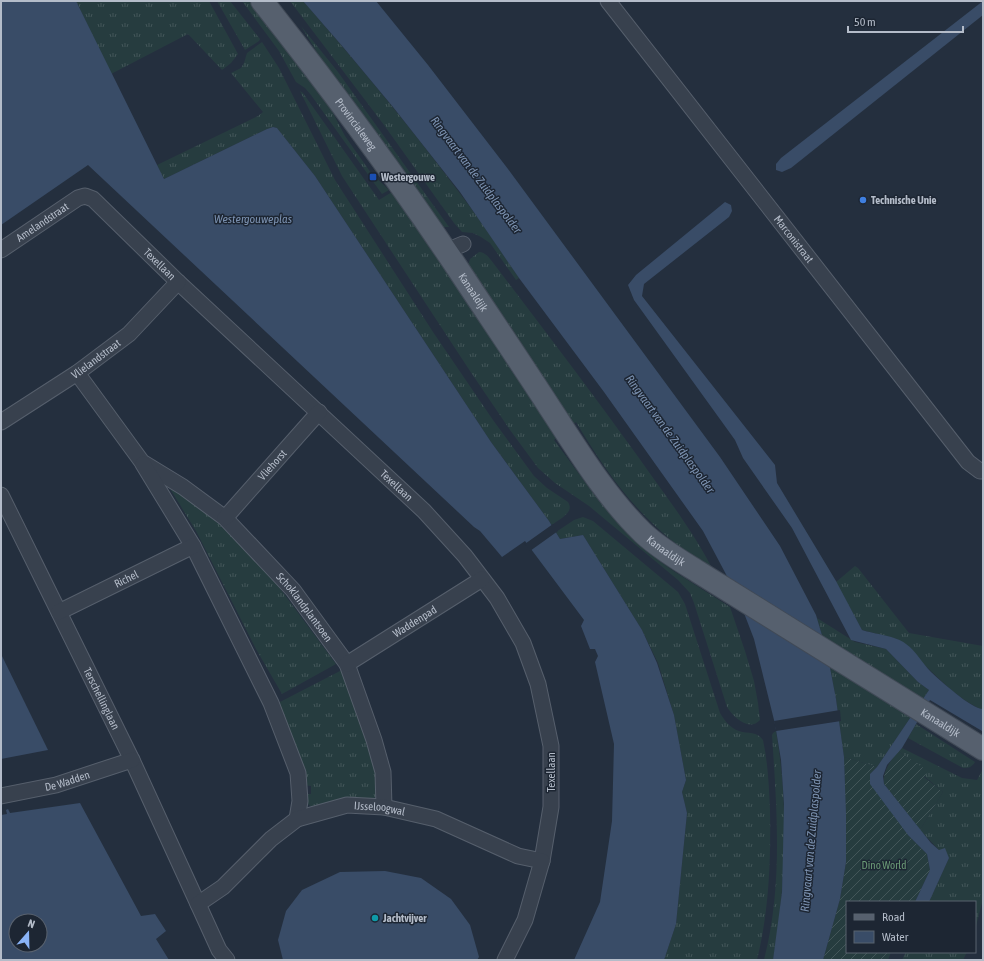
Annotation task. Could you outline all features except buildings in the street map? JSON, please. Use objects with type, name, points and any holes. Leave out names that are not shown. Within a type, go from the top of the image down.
[{"type":"main road","name":"Provincialeweg","points":[[262,1],[383,162],[455,247]]},
{"type":"main road","name":"Kanaaldijk","points":[[455,247],[579,453],[610,497],[645,535],[657,545],[700,573],[983,749]]},
{"type":"street","name":"Marconistraat","points":[[608,1],[968,462],[980,471],[983,471]]},
{"type":"street","name":"Amelandstraat","points":[[1,250],[78,198],[86,196]]},
{"type":"street","name":"Texellaan","points":[[86,196],[92,199],[178,282],[424,511],[465,556],[497,598],[523,643],[538,684],[551,746],[551,806],[542,860]]},
{"type":"street","name":"Vlielandstraat","points":[[1,422],[77,373],[129,334],[178,282]]},
{"type":"street","name":"Schoklandplantsoen","points":[[77,373],[142,462],[193,546],[271,703],[298,773],[300,801],[297,819]]},
{"type":"street","name":"Vliehorst","points":[[225,518],[319,412]]},
{"type":"street","name":"Schoklandplantsoen","points":[[142,462],[183,487],[225,518],[293,590],[347,664],[374,740],[383,772],[384,807]]},
{"type":"street","name":"Terschellinglaan","points":[[1,495],[132,760],[198,904]]},
{"type":"street","name":"Richel","points":[[59,612],[193,546]]},
{"type":"street","name":"Waddenpad","points":[[347,664],[482,579]]},
{"type":"street","name":"De Wadden","points":[[1,796],[56,785],[132,760]]},
{"type":"street","name":"IJsseloogwal","points":[[198,904],[223,887],[271,839],[297,819],[347,805],[384,807],[436,819],[518,856],[542,860]]},
{"type":"street","points":[[505,960],[525,920],[542,860]]},
{"type":"street","points":[[198,904],[219,950],[227,960]]},
{"type":"green space","points":[[76,1],[209,1],[238,54],[231,63],[222,70],[188,34],[111,74]]},
{"type":"green space","points":[[217,1],[230,1],[260,39],[259,41],[245,50]]},
{"type":"green space","points":[[242,1],[251,1],[324,96],[345,136],[371,173],[389,190],[382,194],[311,95],[305,88],[296,82],[279,51]]},
{"type":"green space","points":[[290,1],[303,1],[382,94],[421,142],[482,223],[519,278],[516,280],[490,243],[473,233],[462,232],[454,223],[384,125]]},
{"type":"green space","points":[[301,26],[338,72],[449,227],[441,227],[327,69]]},
{"type":"green space","points":[[262,42],[279,68],[335,180],[433,332],[493,420],[534,476],[547,488],[568,502],[570,506],[568,513],[552,525],[491,442],[315,176],[277,128],[273,127],[267,129],[164,179],[157,165],[258,116],[263,112],[231,73],[241,68],[247,53]]},
{"type":"green space","points":[[300,91],[303,93],[379,200],[392,192],[399,198],[559,436],[554,440],[599,501],[624,529],[651,554],[672,570],[730,607],[754,681],[760,720],[756,723],[746,724],[742,722],[733,715],[727,707],[690,593],[678,580],[589,506],[555,483],[538,468],[510,430],[342,176]]},
{"type":"green space","points":[[479,252],[486,254],[491,260],[639,458],[679,514],[698,543],[714,572],[675,543],[642,513],[629,499],[607,470],[576,422],[572,425],[468,265],[470,259]]},
{"type":"green space","points":[[169,487],[212,517],[270,575],[336,664],[282,694],[256,649],[196,531]]},
{"type":"green space","points":[[583,517],[593,521],[678,592],[685,604],[720,713],[733,728],[739,731],[758,735],[763,740],[769,784],[770,848],[767,904],[757,960],[664,960],[676,924],[687,813],[682,792],[686,780],[674,715],[658,663],[642,630],[583,535],[560,539],[556,532],[574,520]]},
{"type":"green space","points":[[855,566],[909,633],[983,646],[983,709],[980,709],[966,701],[951,690],[897,639],[862,630],[836,582]]},
{"type":"green space","points":[[817,618],[855,642],[886,649],[918,682],[929,690],[877,767],[844,757],[836,699],[827,652]]},
{"type":"green space","points":[[340,671],[343,672],[361,714],[379,784],[377,795],[373,800],[316,808],[309,805],[302,794],[311,794],[311,786],[303,785],[278,703]]},
{"type":"green space","points":[[916,724],[975,762],[973,765],[963,768],[908,738]]},
{"type":"green space","points":[[776,731],[783,788],[783,874],[781,903],[773,960],[764,960],[774,904],[776,876],[777,820],[772,735]]},
{"type":"green space","points":[[902,748],[962,778],[977,780],[983,769],[983,899],[976,926],[976,901],[929,901],[949,858],[920,830],[943,792],[924,776],[927,771],[898,751]]},
{"type":"green space","points":[[898,751],[928,771],[924,777],[943,792],[920,830],[884,784],[886,770]]},
{"type":"green space","name":"Dino World","points":[[844,757],[877,767],[870,774],[908,835],[927,854],[930,870],[915,901],[846,901],[846,953],[891,953],[888,960],[823,960],[840,899],[846,862]]},
{"type":"green space","points":[[906,953],[966,953],[963,960],[902,960]]},
{"type":"water","name":"Westergouweplas","points":[[1,1],[76,1],[164,179],[267,129],[273,127],[277,128],[315,176],[491,442],[549,521],[560,539],[583,535],[642,630],[657,663],[674,715],[686,780],[682,792],[687,813],[676,924],[664,960],[574,960],[600,902],[612,821],[614,744],[595,662],[598,656],[595,649],[590,649],[581,626],[584,620],[525,541],[502,557],[480,531],[88,165],[1,225]]},
{"type":"water","name":"Ringvaart van de Zuidplaspolder","points":[[303,1],[376,1],[428,65],[508,169],[720,457],[780,546],[816,615],[827,652],[836,699],[844,757],[846,862],[840,899],[823,960],[773,960],[782,892],[784,804],[781,760],[775,724],[754,639],[737,595],[703,531],[604,392],[519,278],[460,192],[393,107]]},
{"type":"water","points":[[983,1],[983,15],[791,168],[782,172],[776,170],[776,164],[781,158]]},
{"type":"water","points":[[725,202],[731,205],[732,211],[729,217],[644,284],[642,296],[775,465],[777,483],[836,581],[862,630],[902,641],[913,650],[931,672],[948,687],[971,704],[983,709],[982,731],[930,700],[902,748],[887,765],[883,776],[884,784],[931,843],[939,850],[945,848],[949,858],[929,901],[915,901],[930,870],[927,854],[908,835],[870,784],[870,774],[877,767],[929,690],[918,682],[886,649],[851,640],[792,528],[743,458],[735,440],[634,300],[628,285],[636,275]]},
{"type":"water","points":[[1,654],[48,750],[1,759]]},
{"type":"water","points":[[80,803],[141,916],[155,914],[166,931],[156,939],[169,960],[1,960],[1,815],[7,814],[6,810],[8,809],[10,813]]},
{"type":"water","name":"Jachtvijver","points":[[385,871],[421,878],[451,899],[470,925],[479,957],[477,960],[283,960],[278,940],[286,911],[302,890],[340,872]]},
{"type":"pier","points":[[553,524],[558,531],[530,551],[525,544],[522,546]]},
{"type":"pier","points":[[840,710],[841,721],[776,731],[774,721]]},
{"type":"place","name":"Westergouwe","points":[[373,177]]},
{"type":"place","name":"Technische Unie","points":[[863,200]]},
{"type":"place","name":"Jachtvijver","points":[[375,918]]}]
